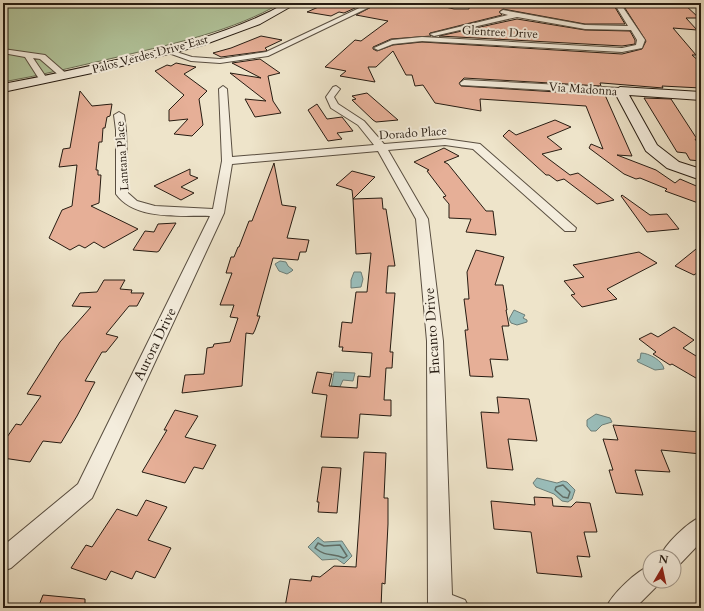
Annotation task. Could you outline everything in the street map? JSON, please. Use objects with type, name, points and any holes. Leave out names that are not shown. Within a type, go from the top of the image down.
[{"type":"main road","name":"Palos Verdes Drive East","points":[[3,88],[65,76],[167,51],[240,29],[265,18],[292,3]]},
{"type":"main road","name":"Via Madonna","points":[[620,91],[701,96]]},
{"type":"main road","points":[[620,91],[651,148],[673,165],[701,175]]},
{"type":"street","points":[[167,51],[191,59],[220,61],[268,54],[374,3]]},
{"type":"street","points":[[617,3],[634,28]]},
{"type":"street","points":[[503,12],[521,14],[585,27],[634,28]]},
{"type":"street","points":[[434,34],[521,14]]},
{"type":"street","name":"Glentree Drive","points":[[378,48],[392,42],[422,39],[622,50],[639,46],[641,40],[634,28]]},
{"type":"street","points":[[3,51],[42,56],[65,76]]},
{"type":"street","points":[[28,54],[29,59],[44,80]]},
{"type":"street","name":"Via Madonna","points":[[464,83],[620,91]]},
{"type":"street","name":"Aurora Drive","points":[[3,560],[84,491],[218,213],[227,161],[223,89]]},
{"type":"street","name":"Encanto Drive","points":[[336,89],[330,97],[334,106],[361,123],[382,148],[422,219],[435,341],[446,607]]},
{"type":"street","name":"Lantana Place","points":[[119,115],[121,130],[122,194],[134,204],[154,210],[218,213]]},
{"type":"street","name":"Dorado Place","points":[[227,161],[445,142],[476,146],[570,228]]},
{"type":"street","points":[[679,549],[701,528]]},
{"type":"street","points":[[618,608],[642,585]]},
{"type":"green space","points":[[3,3],[281,3],[244,21],[204,35],[122,56],[3,82]]},
{"type":"water","points":[[280,261],[286,262],[293,270],[287,274],[279,271],[275,264]]},
{"type":"water","points":[[354,272],[361,272],[363,279],[361,287],[351,288],[351,280]]},
{"type":"water","points":[[514,310],[525,315],[523,318],[527,320],[527,322],[517,325],[511,323],[509,319]]},
{"type":"water","points":[[641,353],[648,354],[655,358],[661,363],[664,369],[655,370],[638,362],[637,360],[640,359]]},
{"type":"water","points":[[334,372],[355,373],[353,381],[343,380],[339,389],[331,388]]},
{"type":"water","points":[[596,414],[610,418],[612,422],[602,425],[596,431],[591,431],[587,426],[587,420]]},
{"type":"water","points":[[537,478],[557,483],[563,481],[567,482],[575,490],[572,499],[568,502],[562,501],[554,494],[536,487],[533,483]]},
{"type":"water","points":[[318,537],[324,542],[342,541],[352,556],[344,564],[337,559],[322,560],[308,547]]},
{"type":"building","points":[[324,3],[366,3],[344,13],[339,12],[331,16],[307,12],[323,5]]},
{"type":"building","points":[[379,3],[428,3],[454,9],[469,9],[469,3],[613,4],[625,24],[585,24],[503,9],[499,12],[502,15],[430,33],[429,34],[431,36],[391,39],[373,47],[373,49],[377,51],[393,45],[422,42],[622,54],[642,49],[646,41],[623,5],[626,5],[627,3],[683,3],[699,18],[686,18],[697,30],[673,28],[696,55],[692,55],[701,63],[701,88],[662,86],[663,88],[600,83],[601,86],[464,78],[459,83],[461,86],[605,95],[632,156],[617,155],[656,170],[675,183],[680,179],[701,188],[701,204],[665,191],[667,189],[640,178],[636,179],[624,174],[589,148],[591,144],[603,149],[586,106],[480,99],[481,111],[435,103],[423,85],[415,86],[412,75],[406,75],[393,51],[376,67],[368,67],[375,82],[340,76],[346,71],[325,67],[355,40],[361,41],[388,21],[356,15]]},
{"type":"building","points":[[517,19],[585,30],[630,31],[635,40],[635,44],[622,46],[439,36]]},
{"type":"building","points":[[261,36],[282,40],[265,48],[267,50],[266,51],[221,57],[213,53],[231,48]]},
{"type":"building","points":[[260,59],[280,73],[268,76],[273,101],[281,113],[255,117],[245,99],[266,101],[230,73],[261,78],[232,63]]},
{"type":"building","points":[[176,63],[196,67],[184,74],[207,91],[199,99],[203,125],[192,136],[174,134],[188,119],[169,121],[169,110],[184,95],[155,71],[167,65],[171,66]]},
{"type":"building","points":[[80,91],[92,106],[112,104],[110,116],[107,117],[105,128],[103,128],[102,142],[99,142],[96,170],[98,170],[98,175],[101,175],[99,203],[91,206],[138,229],[104,248],[94,242],[85,248],[79,245],[70,250],[49,238],[62,210],[72,206],[77,165],[59,167],[63,149],[70,148]]},
{"type":"building","points":[[367,93],[398,120],[376,122],[352,100],[356,99],[352,96]]},
{"type":"building","points":[[644,98],[671,99],[697,139],[695,139],[701,148],[701,161],[690,160],[686,153],[677,152]]},
{"type":"building","points":[[317,104],[327,119],[342,117],[353,131],[337,133],[342,139],[328,141],[308,110]]},
{"type":"building","points":[[555,120],[571,127],[547,137],[562,149],[542,154],[570,175],[578,173],[614,200],[597,204],[564,179],[557,181],[549,175],[546,175],[503,136],[509,130],[516,135]]},
{"type":"building","points":[[444,148],[459,156],[444,162],[448,164],[486,211],[493,211],[496,235],[466,232],[471,219],[449,218],[449,204],[443,197],[446,196],[427,171],[429,170],[414,162]]},
{"type":"building","points":[[274,163],[282,205],[296,207],[287,238],[309,240],[306,252],[300,252],[298,260],[273,258],[257,316],[260,316],[255,330],[253,334],[246,333],[242,386],[182,393],[185,375],[204,374],[207,348],[213,347],[214,344],[230,342],[238,318],[230,317],[234,305],[220,305],[232,273],[226,273],[231,257],[234,257],[239,247],[249,221],[252,221]]},
{"type":"building","points":[[190,169],[190,175],[198,178],[181,187],[194,193],[181,200],[154,186]]},
{"type":"building","points":[[352,171],[375,177],[353,199],[352,190],[336,185]]},
{"type":"building","points":[[622,195],[650,215],[667,214],[679,229],[647,232],[621,196]]},
{"type":"building","points":[[382,198],[383,209],[386,209],[395,266],[388,266],[386,293],[395,293],[390,352],[393,352],[392,368],[386,368],[384,400],[391,400],[391,416],[360,414],[358,438],[321,437],[327,395],[312,393],[317,372],[332,374],[329,386],[357,388],[358,376],[370,377],[372,353],[342,351],[343,347],[339,347],[342,322],[352,323],[356,292],[367,292],[371,253],[356,254],[353,199]]},
{"type":"building","points":[[176,223],[159,251],[133,250],[145,231],[154,232],[158,224]]},
{"type":"building","points":[[701,245],[701,270],[694,275],[675,266]]},
{"type":"building","points":[[476,250],[504,257],[495,285],[503,285],[509,326],[502,326],[508,360],[490,359],[493,377],[470,376],[465,330],[468,330],[464,299],[469,299],[467,272]]},
{"type":"building","points":[[639,252],[657,263],[607,289],[617,299],[582,307],[571,295],[575,294],[564,281],[584,277],[573,265]]},
{"type":"building","points":[[104,280],[125,280],[120,289],[132,290],[131,293],[144,293],[137,306],[129,306],[106,334],[118,337],[106,352],[102,352],[85,381],[95,382],[77,416],[61,443],[43,441],[30,462],[3,458],[3,443],[16,424],[21,425],[41,396],[27,394],[60,342],[91,307],[72,306],[80,293],[97,292]]},
{"type":"building","points":[[674,327],[694,340],[683,348],[701,359],[701,381],[672,364],[670,365],[653,354],[656,352],[639,339],[651,333],[658,337]]},
{"type":"building","points":[[497,397],[529,399],[537,441],[508,439],[513,470],[487,468],[481,412],[499,413]]},
{"type":"building","points":[[175,410],[198,416],[185,437],[216,445],[203,469],[194,467],[185,483],[142,472],[167,430],[164,430]]},
{"type":"building","points":[[613,425],[701,432],[701,454],[661,450],[670,472],[635,470],[643,495],[616,493],[609,470],[613,470],[603,439],[618,440]]},
{"type":"building","points":[[364,452],[386,453],[384,498],[388,498],[388,524],[385,584],[382,583],[381,608],[285,607],[290,579],[311,581],[312,576],[320,577],[334,566],[356,567]]},
{"type":"building","points":[[322,467],[341,468],[337,513],[318,512],[319,502],[317,502]]},
{"type":"building","points":[[534,497],[552,498],[553,506],[571,507],[576,502],[590,503],[597,532],[584,532],[590,557],[577,556],[582,577],[537,573],[531,532],[494,529],[491,501],[535,505]]},
{"type":"building","points":[[146,500],[167,507],[148,540],[171,548],[155,578],[136,571],[132,579],[111,571],[106,580],[71,568],[86,545],[92,547],[117,509],[137,516]]},
{"type":"building","points":[[43,595],[85,599],[85,608],[38,608]]}]
